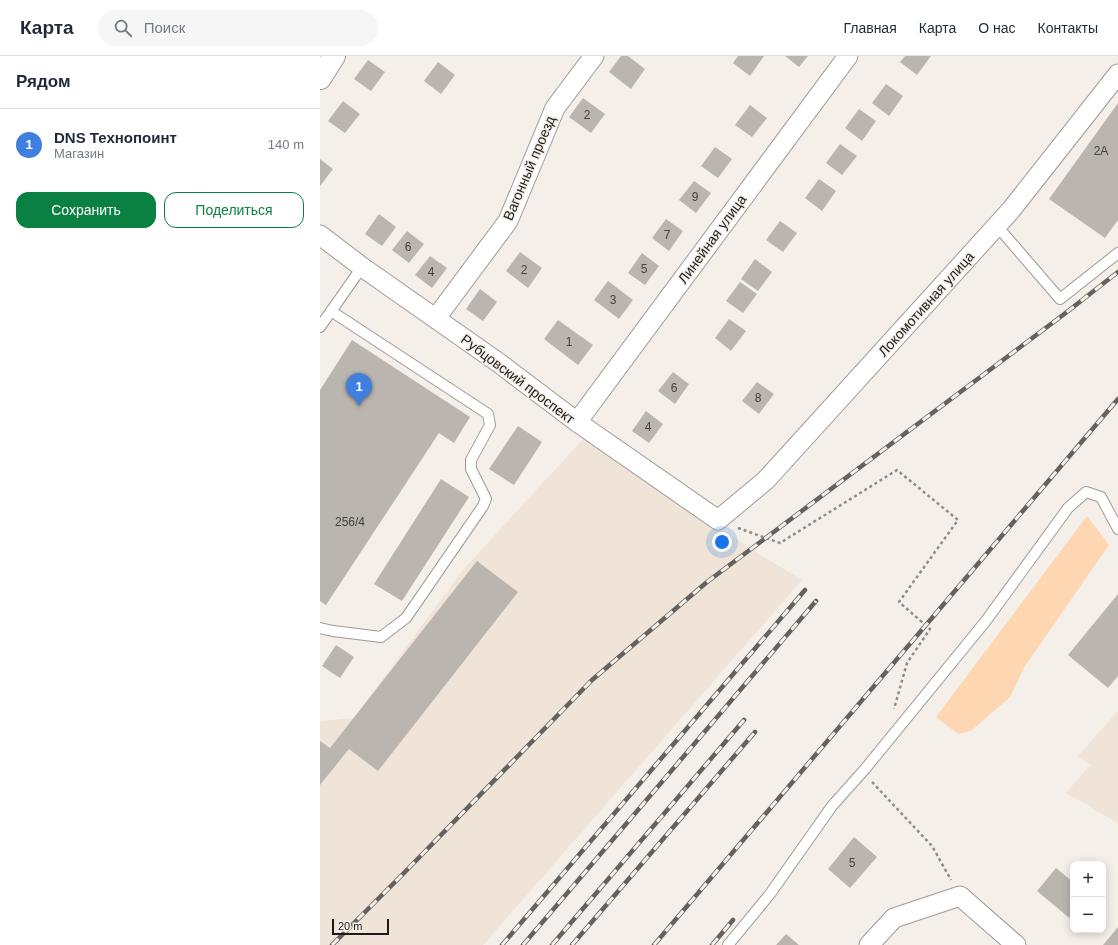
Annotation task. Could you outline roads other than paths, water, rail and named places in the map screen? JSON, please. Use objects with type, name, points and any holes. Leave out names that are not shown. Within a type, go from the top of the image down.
[{"type":"main road","points":[[320,78],[334,56]]},
{"type":"street","name":"Вагонный проезд","points":[[436,318],[508,221],[555,108],[594,56]]},
{"type":"street","name":"Линейная улица","points":[[577,422],[848,56]]},
{"type":"street","name":"Локомотивная улица","points":[[718,520],[766,480],[997,226],[1118,74]]},
{"type":"street","name":"Рубцовский проспект","points":[[320,235],[577,422],[718,520]]},
{"type":"street","points":[[869,945],[894,918],[960,896],[1016,945]]},
{"type":"lane","points":[[997,226],[1060,299],[1118,253]]},
{"type":"lane","points":[[320,327],[362,267]]},
{"type":"lane","points":[[320,628],[382,637],[406,618],[483,506],[486,499],[471,469],[471,460],[490,426],[488,414],[331,311]]},
{"type":"lane","points":[[728,945],[770,894],[832,806],[865,769],[985,622],[1068,508],[1086,492],[1101,497],[1118,529]]},
{"type":"railway","points":[[332,945],[592,680],[707,582],[1063,315],[1118,272]]},
{"type":"railway","points":[[654,945],[1118,399]]},
{"type":"railway","points":[[502,945],[805,590]]},
{"type":"railway","points":[[523,945],[816,601]]},
{"type":"railway","points":[[552,945],[744,720]]},
{"type":"railway","points":[[572,945],[755,732]]},
{"type":"railway","points":[[712,945],[733,920]]},
{"type":"place","name":"DNS Технопоинт","points":[[359,406]]}]
